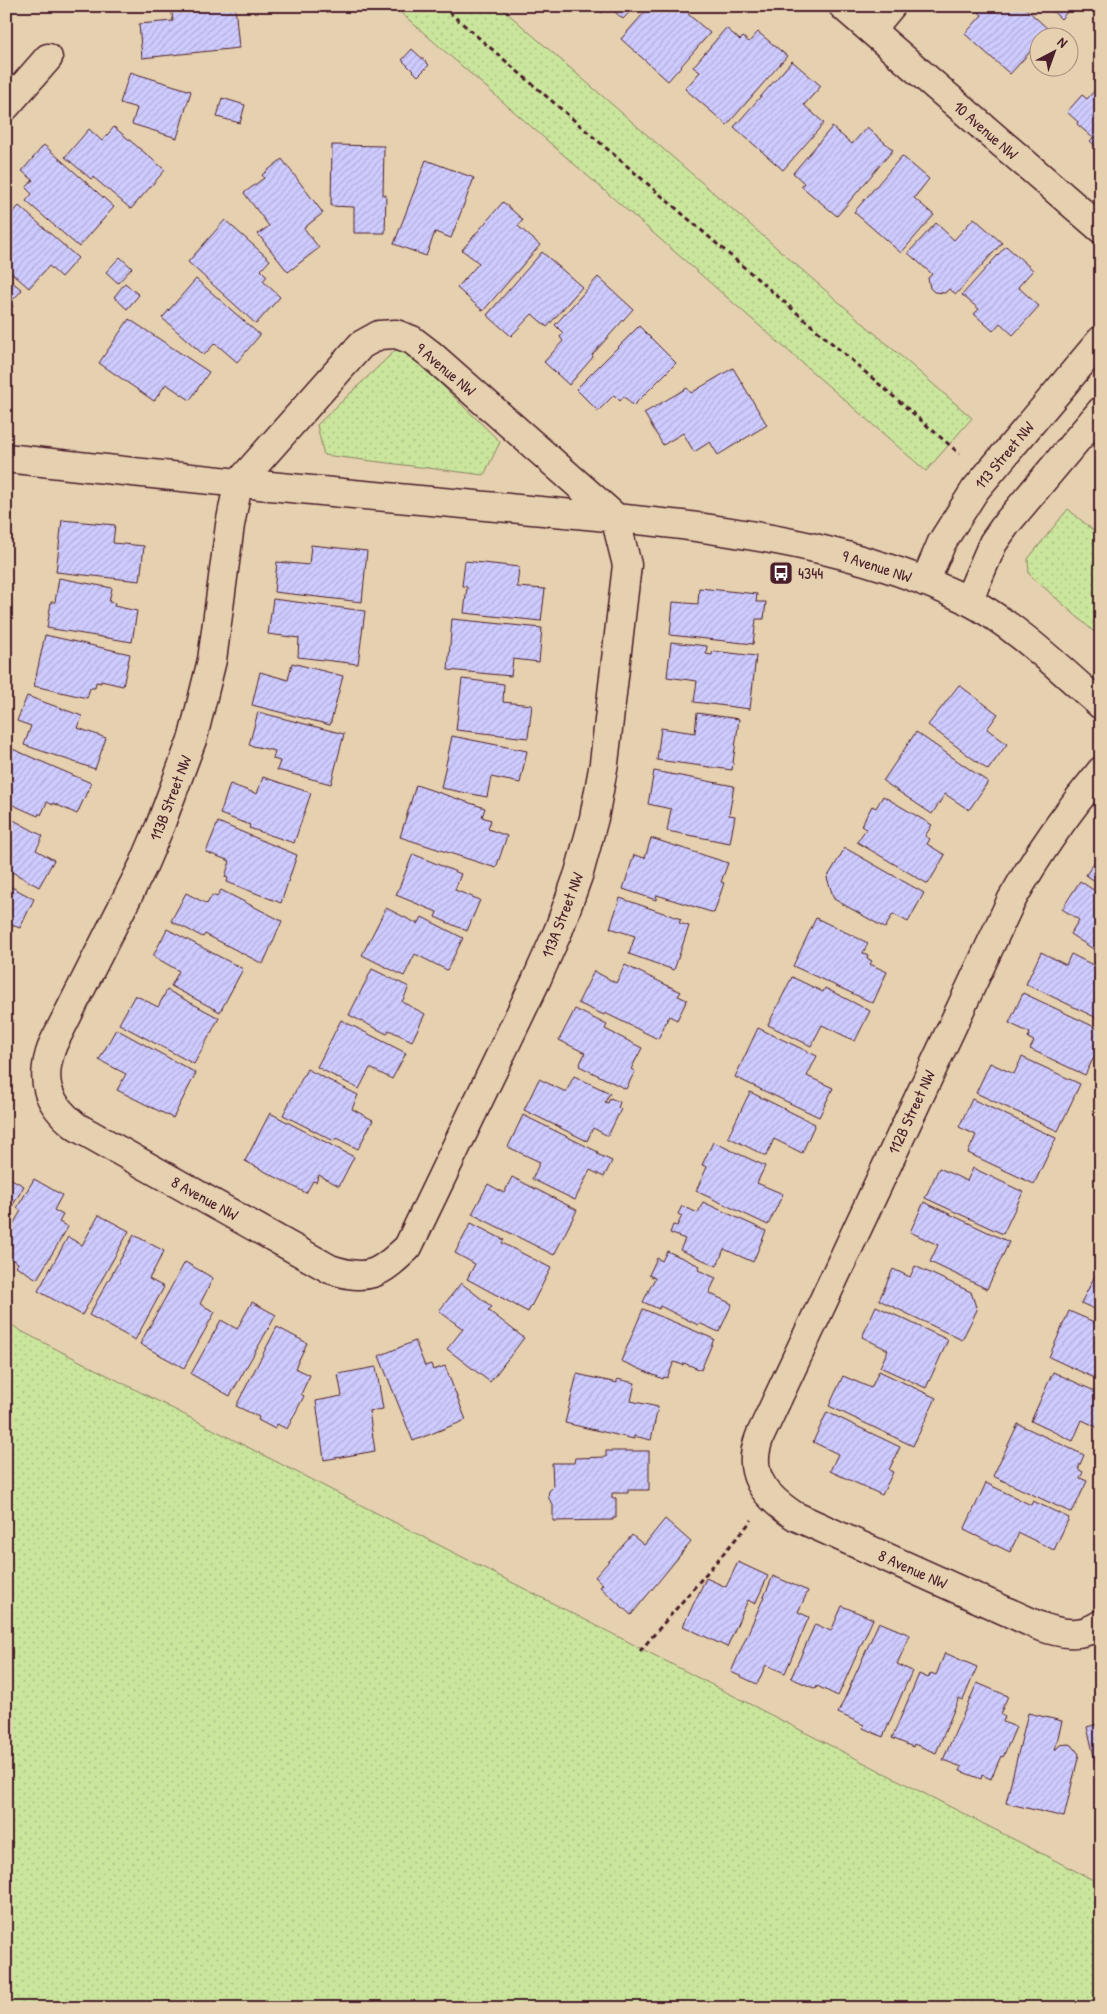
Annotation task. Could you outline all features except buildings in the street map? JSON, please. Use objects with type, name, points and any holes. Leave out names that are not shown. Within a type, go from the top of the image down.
[{"type":"street","name":"10 Avenue NW","points":[[843,6],[1101,229]]},
{"type":"street","points":[[871,30],[891,6]]},
{"type":"street","points":[[6,106],[48,58]]},
{"type":"street","name":"9 Avenue NW","points":[[238,484],[361,345],[379,335],[396,334],[412,340],[429,353],[615,517]]},
{"type":"street","name":"113 Street NW","points":[[925,582],[942,542],[975,490],[1101,340]]},
{"type":"street","points":[[968,601],[993,543],[1007,523],[1101,411]]},
{"type":"street","name":"9 Avenue NW","points":[[6,458],[238,484],[615,517],[742,533],[795,542],[851,557],[925,582],[968,601],[1022,638],[1101,705]]},
{"type":"street","name":"113B Street NW","points":[[49,1093],[46,1061],[143,866],[193,737],[212,660],[230,525],[238,484]]},
{"type":"street","name":"113A Street NW","points":[[377,1272],[392,1262],[408,1247],[535,983],[559,929],[580,873],[594,818],[604,763],[627,565],[615,517]]},
{"type":"street","name":"112B Street NW","points":[[755,1470],[755,1447],[994,934],[1032,864],[1059,824],[1101,772]]},
{"type":"street","name":"8 Avenue NW","points":[[49,1093],[54,1104],[77,1127],[330,1269],[345,1274],[361,1276],[377,1272]]},
{"type":"street","name":"8 Avenue NW","points":[[755,1470],[763,1487],[782,1508],[795,1516],[1039,1626],[1071,1634],[1096,1627]]},
{"type":"path","points":[[442,6],[960,454]]},
{"type":"path","points":[[640,1650],[772,1497]]},
{"type":"green space","points":[[393,6],[499,6],[972,418],[926,471]]},
{"type":"green space","points":[[401,345],[500,442],[484,475],[324,455],[317,425]]},
{"type":"green space","points":[[1068,509],[1101,537],[1101,638],[1029,574],[1028,559]]},
{"type":"green space","points":[[6,1320],[19,1330],[1101,1884],[1101,2008],[6,2008]]},
{"type":"place","name":"4344","points":[[781,573]]}]
